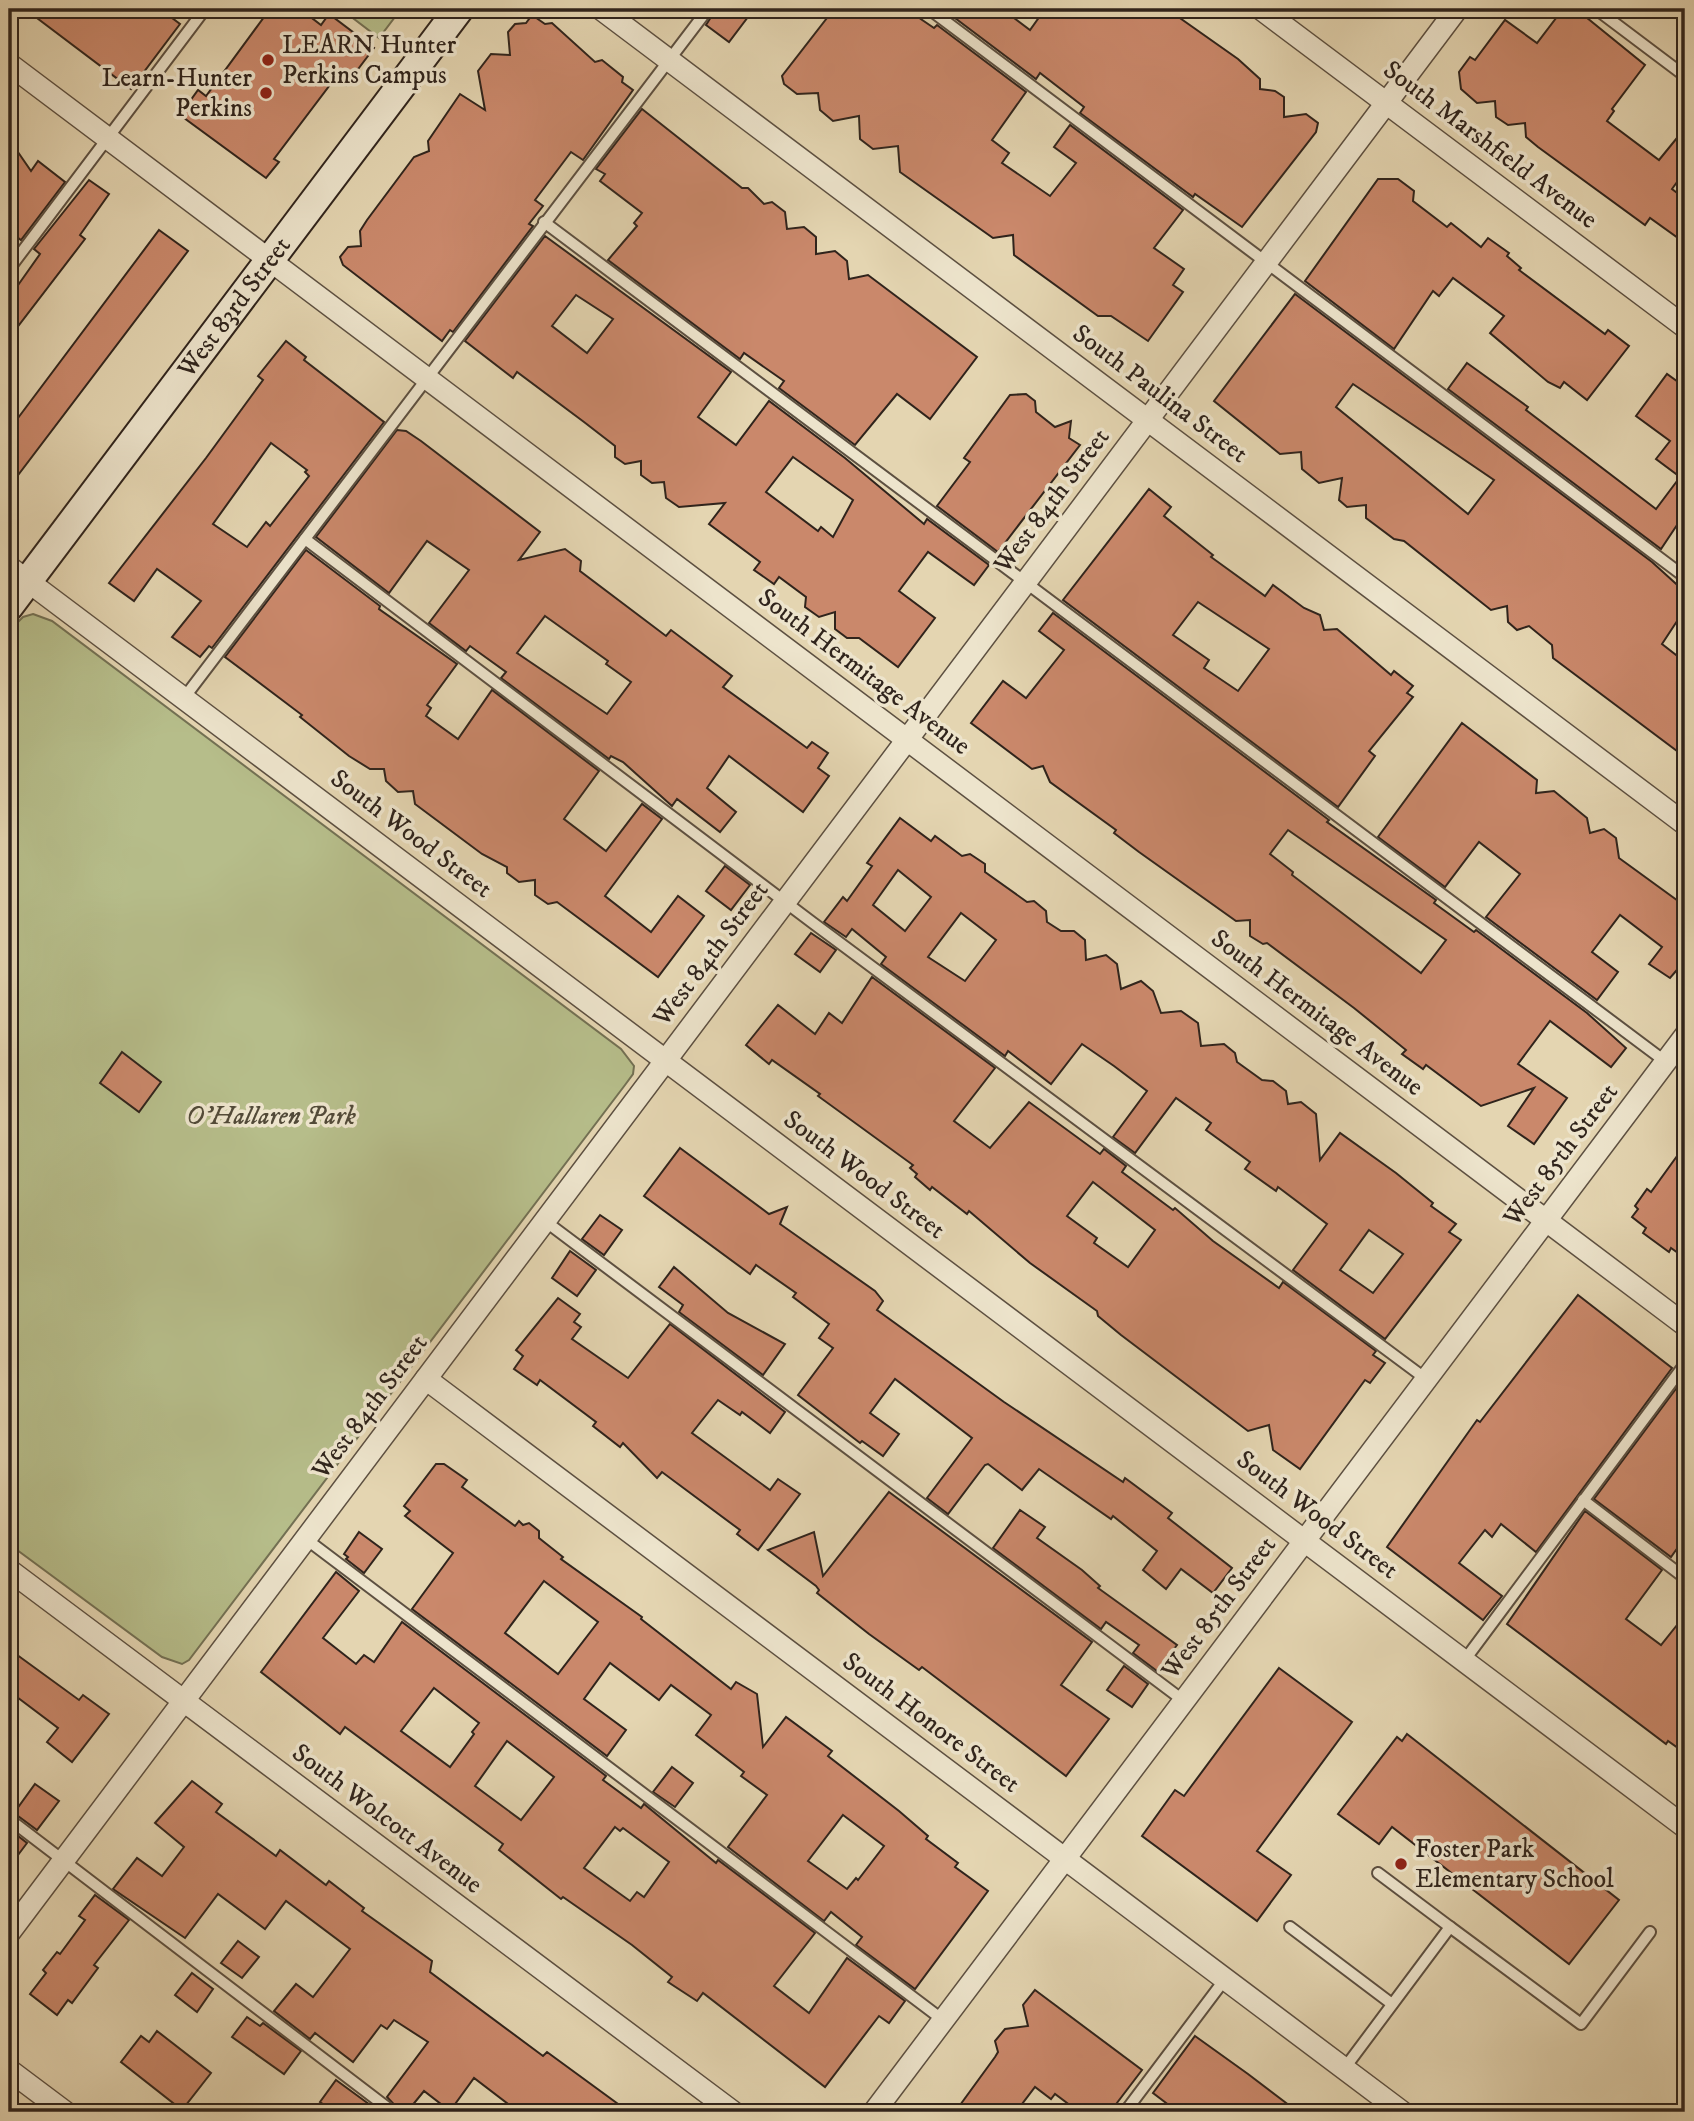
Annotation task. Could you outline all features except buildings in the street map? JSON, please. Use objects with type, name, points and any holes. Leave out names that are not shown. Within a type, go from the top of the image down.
[{"type":"street","name":"West 83rd Street","points":[[9,606],[18,574],[269,260],[459,9]]},
{"type":"street","name":"South Paulina Street","points":[[601,9],[1685,824]]},
{"type":"street","name":"South Marshfield Avenue","points":[[1261,9],[1685,327]]},
{"type":"street","name":"West 84th Street","points":[[9,1933],[1457,9]]},
{"type":"street","name":"South Hermitage Avenue","points":[[9,64],[1685,1325]]},
{"type":"street","name":"South Wood Street","points":[[18,574],[1685,1827]]},
{"type":"street","name":"West 85th Street","points":[[874,2112],[1685,1036]]},
{"type":"street","name":"South Honore Street","points":[[426,1379],[1402,2112]]},
{"type":"street","name":"South Wolcott Avenue","points":[[9,1570],[733,2112]]},
{"type":"street","points":[[9,2070],[65,2112]]},
{"type":"lane","points":[[9,269],[205,9]]},
{"type":"lane","points":[[184,698],[708,9]]},
{"type":"lane","points":[[929,9],[1685,577]]},
{"type":"lane","points":[[1596,9],[1685,76]]},
{"type":"lane","points":[[544,222],[1666,1062]]},
{"type":"lane","points":[[304,538],[785,902],[1426,1379]]},
{"type":"lane","points":[[545,1221],[1184,1701]]},
{"type":"lane","points":[[1464,1661],[1685,1364]]},
{"type":"lane","points":[[1583,1500],[1685,1578]]},
{"type":"lane","points":[[306,1539],[943,2020]]},
{"type":"lane","points":[[9,1819],[393,2112]]},
{"type":"lane","points":[[1378,1872],[1581,2024],[1650,1932]]},
{"type":"lane","points":[[1290,1927],[1392,2004]]},
{"type":"lane","points":[[1344,2068],[1450,1927]]},
{"type":"lane","points":[[1125,2112],[1225,1979]]},
{"type":"green space","points":[[341,9],[401,9],[379,38]]},
{"type":"green space","name":"O'Hallaren Park","points":[[33,614],[52,621],[621,1049],[634,1066],[633,1074],[625,1085],[189,1660],[182,1664],[162,1657],[9,1544],[9,631],[23,617]]},
{"type":"place","name":"LEARN Hunter Perkins Campus","points":[[268,60]]},
{"type":"place","name":"Learn-Hunter Perkins","points":[[266,93]]},
{"type":"place","name":"Foster Park Elementary School","points":[[1401,1864]]}]
